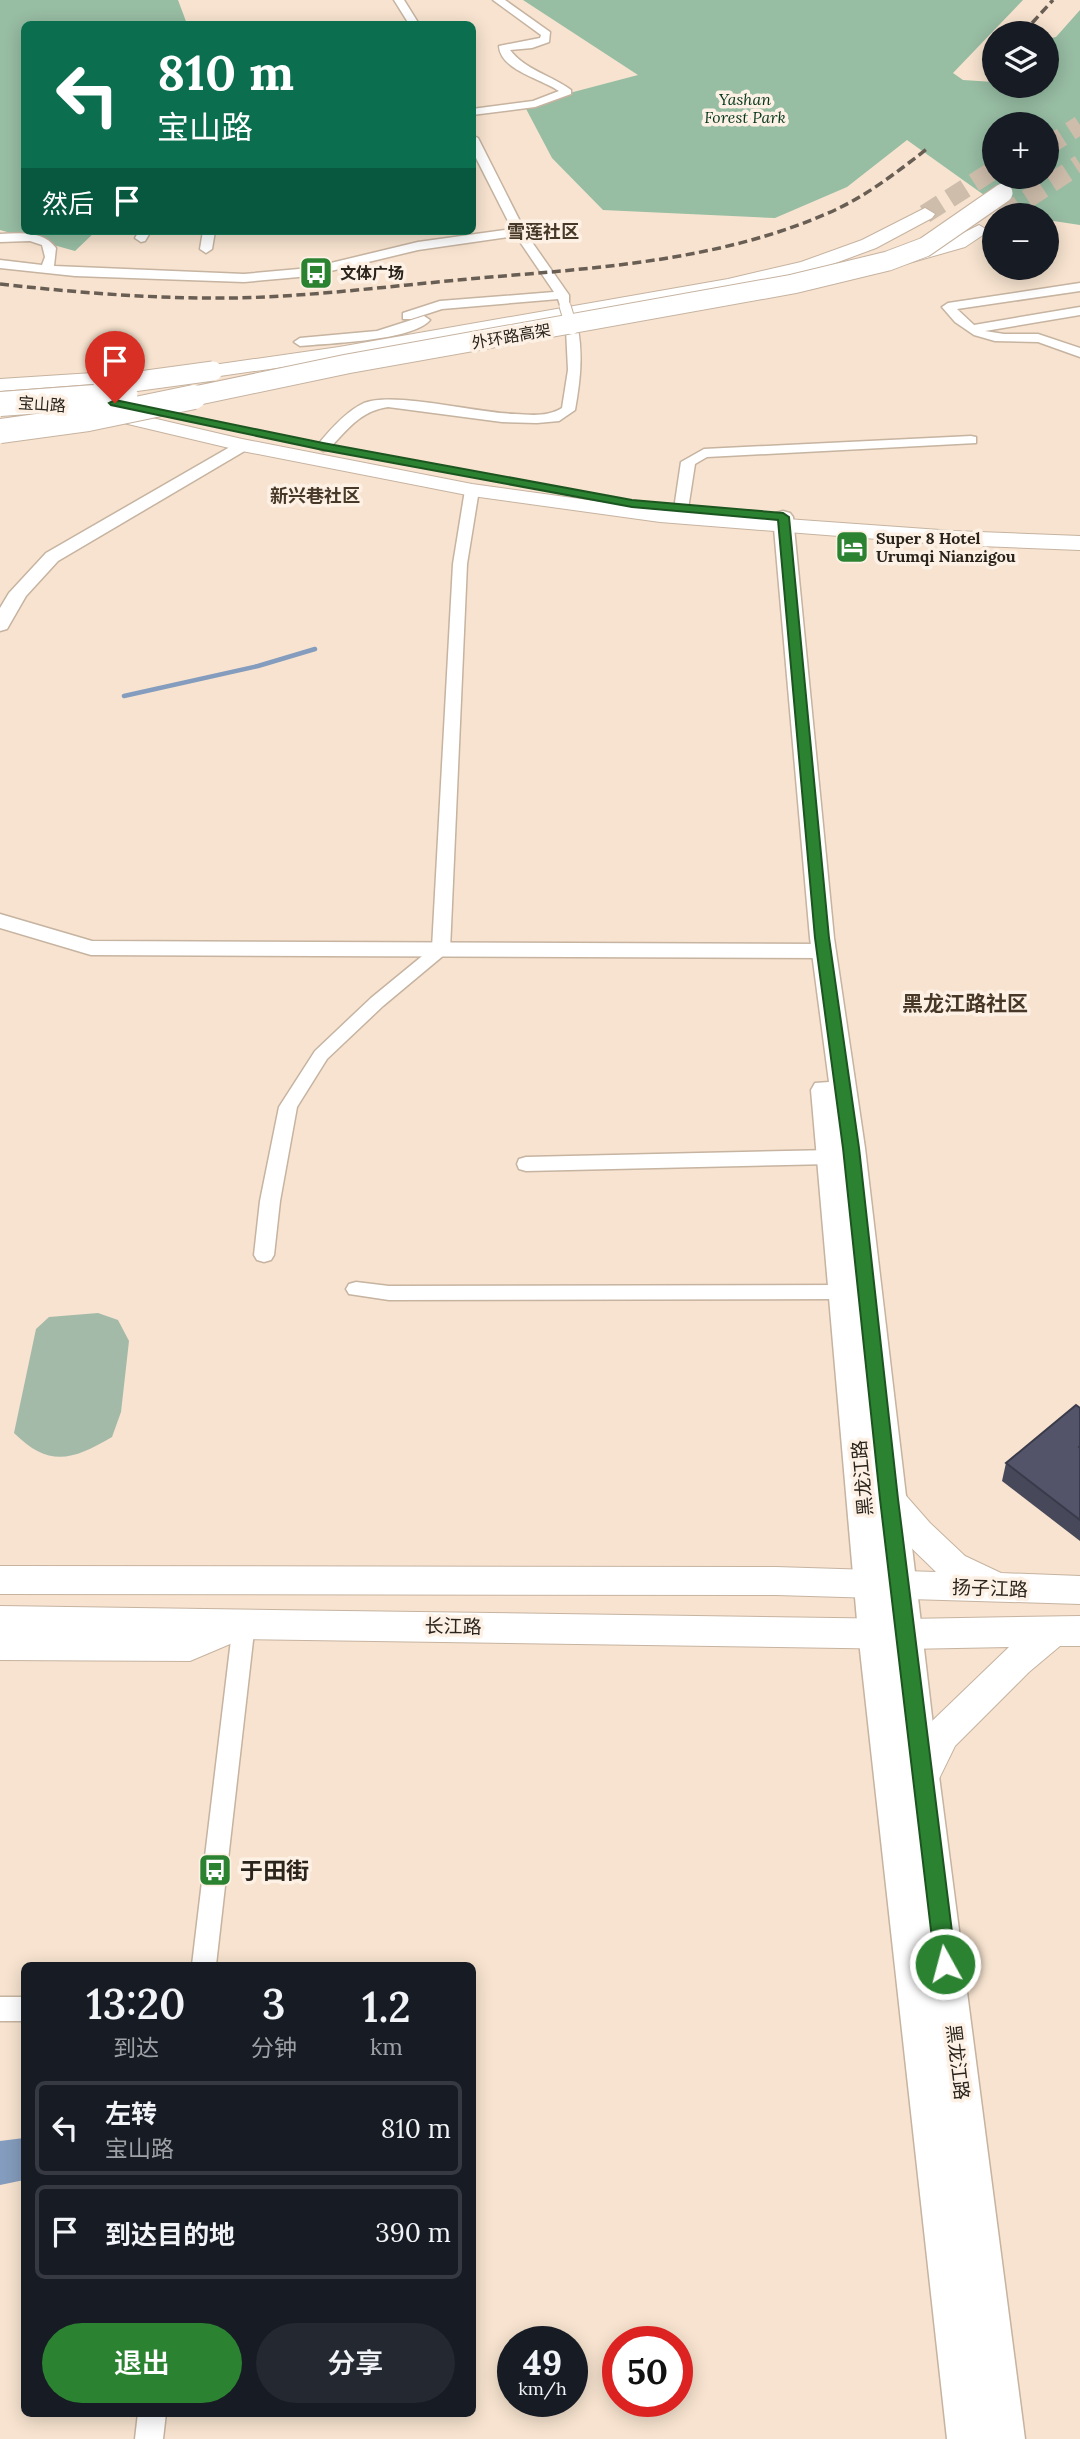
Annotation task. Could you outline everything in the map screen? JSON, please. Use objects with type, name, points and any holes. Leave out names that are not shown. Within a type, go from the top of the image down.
[{"type":"highway","name":"外环路高架","points":[[0,425],[77,415],[336,360],[521,329],[820,270],[906,242],[934,225],[982,188]]},
{"type":"highway","name":"外环路高架","points":[[0,431],[88,419],[347,364],[793,284],[888,261],[925,247],[1003,193]]},
{"type":"highway","points":[[0,385],[89,381],[238,367],[339,353],[754,279],[807,267],[869,244],[925,214]]},
{"type":"highway","points":[[0,403],[127,394],[829,275],[887,263],[946,246],[979,231]]},
{"type":"highway","points":[[0,411],[69,409],[216,377],[238,367]]},
{"type":"highway","points":[[0,393],[216,377]]},
{"type":"main road","name":"宝山路","points":[[0,393],[70,394],[323,447],[592,496],[681,509],[778,530]]},
{"type":"main road","name":"宝山路","points":[[0,403],[62,405],[242,445],[472,490],[715,521],[755,535],[778,530],[935,526],[1080,531]]},
{"type":"main road","points":[[778,530],[814,538],[852,530],[1080,542]]},
{"type":"main road","name":"黑龙江路","points":[[778,530],[845,1292],[886,1584],[968,2439]]},
{"type":"main road","name":"黑龙江路","points":[[816,950],[851,1148],[889,1499],[886,1584]]},
{"type":"main road","points":[[889,1499],[918,1533],[953,1566],[1000,1589]]},
{"type":"main road","points":[[0,1580],[357,1578],[886,1584]]},
{"type":"main road","name":"扬子江路","points":[[886,1584],[1080,1590]]},
{"type":"main road","name":"长江路","points":[[0,1621],[890,1633]]},
{"type":"main road","points":[[0,1645],[190,1646],[244,1623]]},
{"type":"main road","points":[[890,1633],[1066,1631]]},
{"type":"main road","points":[[922,1776],[942,1735],[1017,1661],[1066,1631]]},
{"type":"main road","name":"黑龙江路","points":[[890,1633],[922,1776],[1004,2439]]},
{"type":"street","points":[[403,0],[413,21]]},
{"type":"street","points":[[476,111],[535,104],[567,92],[515,64],[503,48],[532,45],[545,40],[546,34],[498,0]]},
{"type":"street","points":[[323,447],[356,413],[369,406],[388,402],[502,418],[554,418],[568,410],[578,360],[564,301],[519,232],[476,146]]},
{"type":"street","points":[[0,264],[192,278],[281,275],[310,272],[418,246],[519,232]]},
{"type":"street","points":[[206,249],[208,235]]},
{"type":"street","points":[[0,238],[24,237],[46,242],[52,248],[53,256],[47,269]]},
{"type":"street","points":[[1080,287],[948,307],[962,325],[970,330],[1003,338],[1031,336],[1080,353]]},
{"type":"street","points":[[407,316],[440,305],[564,301]]},
{"type":"street","points":[[300,342],[377,335],[419,324],[440,305]]},
{"type":"street","points":[[970,330],[1080,311]]},
{"type":"street","points":[[681,509],[688,462],[704,453],[971,440]]},
{"type":"street","points":[[0,625],[18,593],[52,557],[242,445]]},
{"type":"street","points":[[264,1255],[270,1201],[288,1107],[321,1055],[377,1002],[442,950],[460,564],[472,490]]},
{"type":"street","points":[[0,920],[91,948],[816,950]]},
{"type":"street","points":[[526,1164],[832,1157]]},
{"type":"street","points":[[356,1289],[389,1293],[845,1292]]},
{"type":"street","points":[[204,1962],[244,1623]]},
{"type":"street","points":[[0,2008],[21,2009]]},
{"type":"street","points":[[149,2439],[152,2417]]},
{"type":"green space","points":[[0,0],[178,0],[186,21],[21,21],[21,235],[92,235],[75,251],[0,230]]},
{"type":"green space","name":"Yashan Forest Park","points":[[523,0],[1023,0],[1003,21],[982,21],[982,43],[953,73],[963,80],[982,81],[982,98],[1059,98],[1059,34],[1080,10],[1080,225],[1059,222],[1059,203],[995,203],[907,140],[847,187],[775,218],[603,210],[552,158],[524,105],[638,75]]},
{"type":"green space","points":[[98,1313],[118,1320],[129,1341],[121,1412],[112,1437],[73,1455],[61,1457],[39,1452],[14,1433],[36,1329],[49,1317]]},
{"type":"building","points":[[1076,1405],[1080,1408],[1080,1520],[1006,1463]]},
{"type":"waterway","points":[[124,696],[258,666],[315,649]]},
{"type":"waterway","points":[[0,2163],[21,2160]]},
{"type":"tunnel","points":[[1059,139],[1080,125]]},
{"type":"tunnel","points":[[1021,203],[1080,164]]},
{"type":"tunnel","points":[[925,214],[982,178]]},
{"type":"railway","points":[[1034,21],[1053,0]]},
{"type":"railway","points":[[0,284],[119,295],[237,298],[358,290],[656,260],[742,242],[785,230],[826,214],[867,193],[928,148]]},
{"type":"place","name":"文体广场","points":[[316,273]]},
{"type":"place","name":"Super 8 Hotel Urumqi Nianzigou","points":[[852,547]]},
{"type":"place","name":"于田街","points":[[215,1870]]},
{"type":"district","name":"雪莲社区","points":[[543,231]]},
{"type":"district","name":"新兴巷社区","points":[[315,495]]},
{"type":"district","name":"黑龙江路社区","points":[[965,1003]]},
{"type":"route","points":[[115,403],[323,447],[632,503],[783,517],[822,938],[851,1148],[889,1499],[945,1964]]}]
